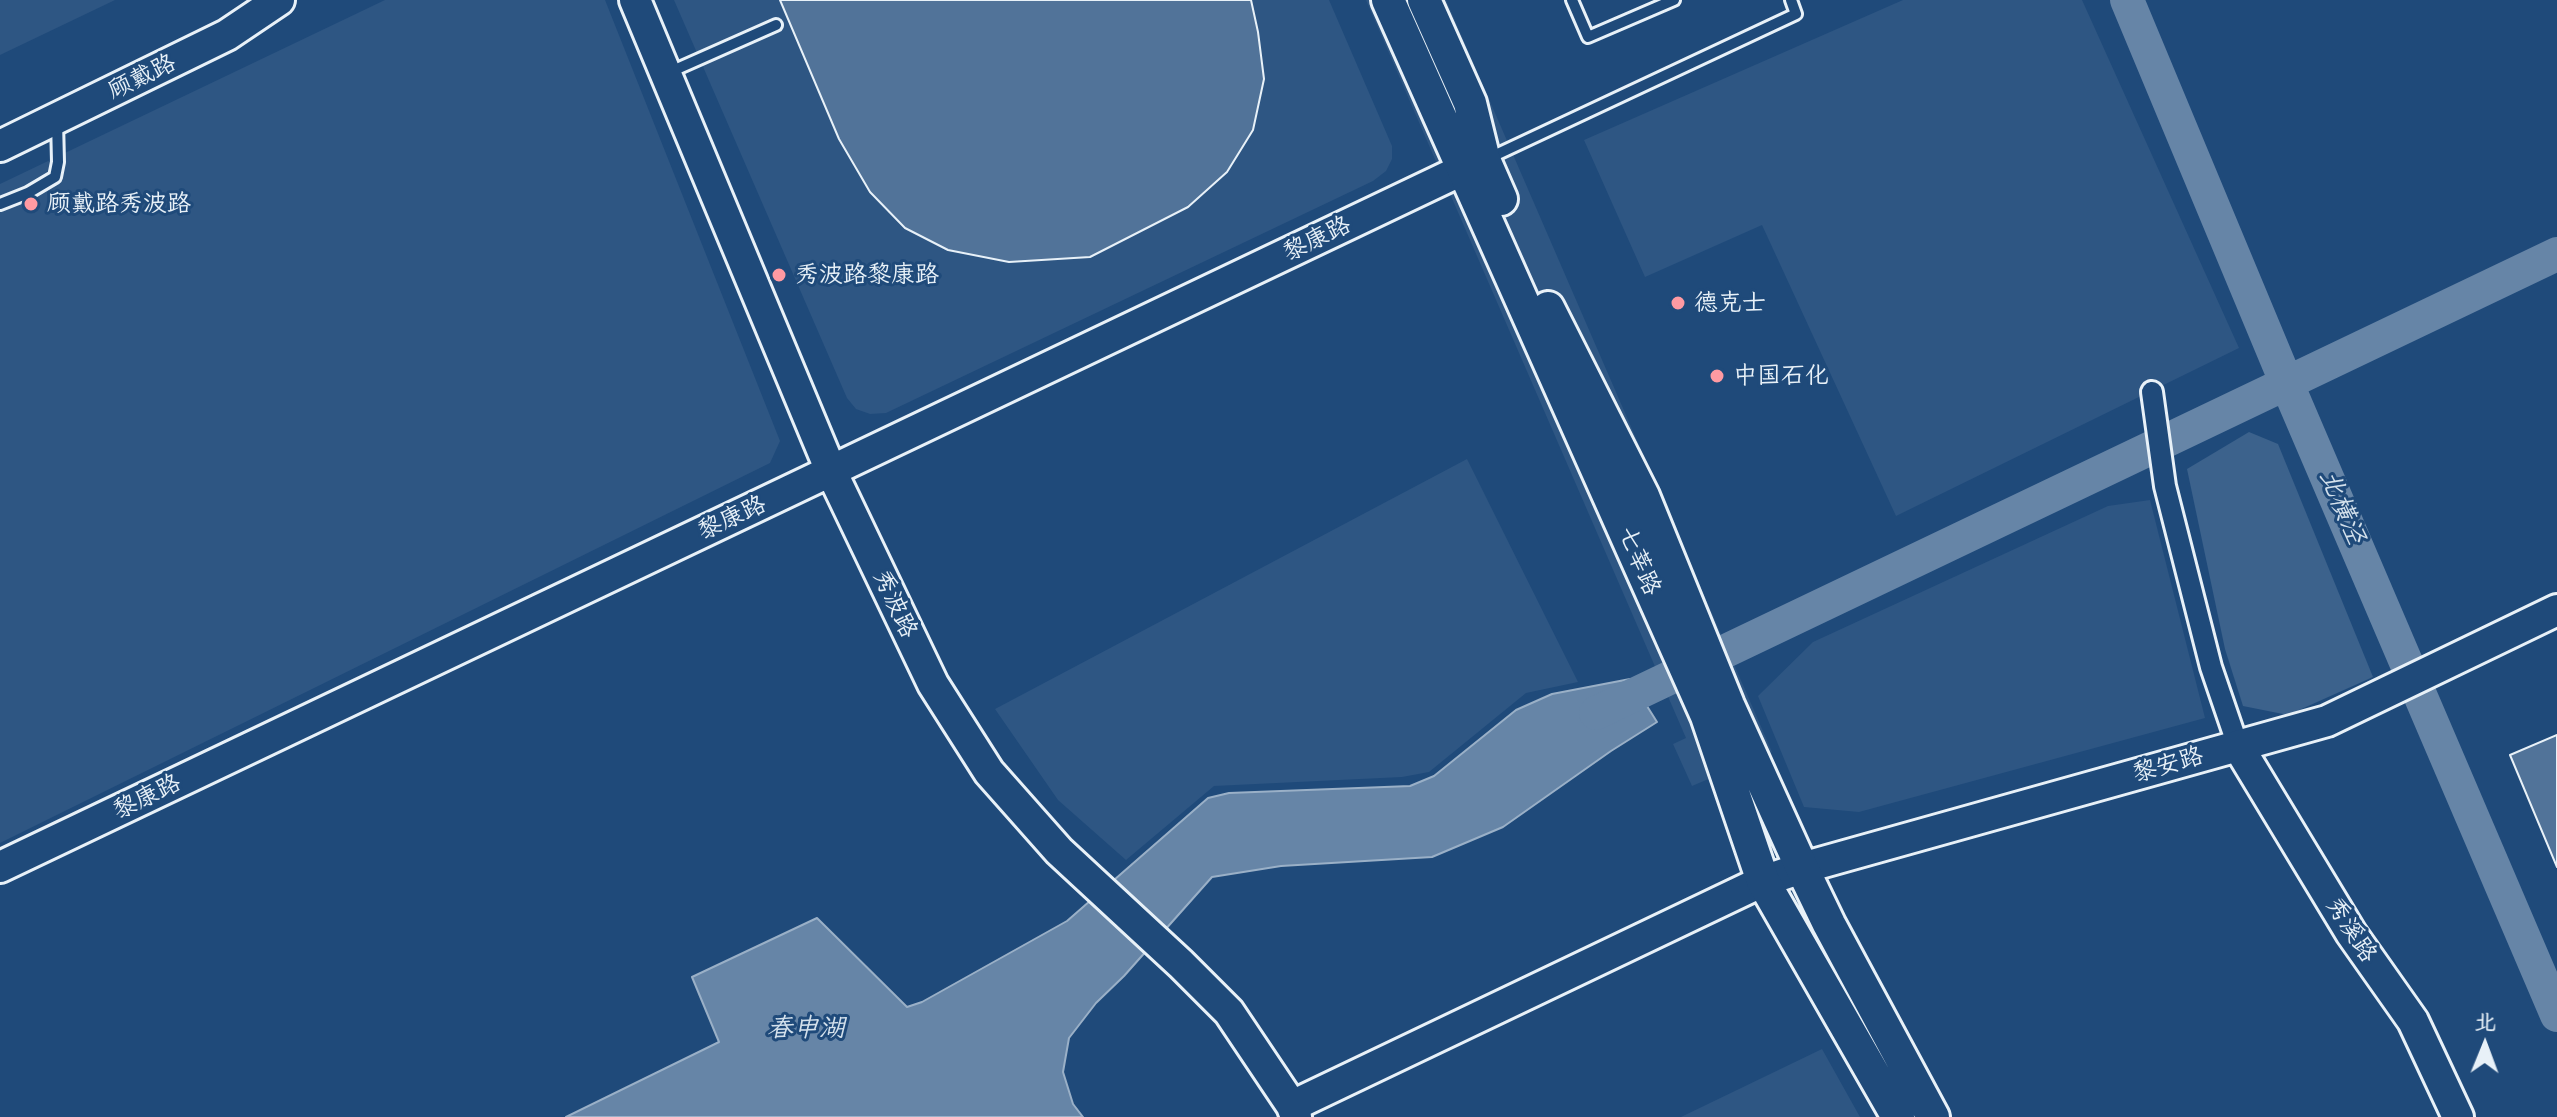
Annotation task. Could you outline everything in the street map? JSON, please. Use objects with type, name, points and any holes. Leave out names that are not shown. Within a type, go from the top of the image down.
[{"type":"main road","name":"七莘路","points":[[1388,0],[1474,165],[1717,711],[1933,1117]]},
{"type":"main road","name":"七莘路","points":[[1424,0],[1470,103],[1474,165]]},
{"type":"main road","name":"七莘路","points":[[1717,711],[1763,881],[1898,1117]]},
{"type":"street","name":"顾戴路","points":[[0,146],[227,35],[279,0]]},
{"type":"street","name":"秀波路","points":[[635,0],[831,471],[933,684],[989,772],[1059,851],[1229,1012],[1294,1111]]},
{"type":"street","name":"黎康路","points":[[0,867],[1474,165]]},
{"type":"street","points":[[2152,392],[2165,486],[2211,667],[2238,746]]},
{"type":"street","name":"黎安路","points":[[1294,1111],[1763,881],[2327,721],[2557,610]]},
{"type":"street","name":"秀溪路","points":[[2238,746],[2351,933],[2413,1021],[2458,1117]]},
{"type":"lane","points":[[1572,0],[1588,37],[1674,0]]},
{"type":"lane","points":[[1474,165],[1796,14],[1791,0]]},
{"type":"lane","points":[[664,74],[776,25]]},
{"type":"lane","points":[[0,204],[28,193],[55,177],[58,162],[57,119]]},
{"type":"shaded area","points":[[0,0],[115,0],[0,55]]},
{"type":"shaded area","points":[[385,0],[605,0],[780,441],[770,463],[0,843],[0,184]]},
{"type":"shaded area","points":[[674,0],[1329,0],[1392,146],[1392,159],[1386,171],[1373,181],[886,413],[870,414],[856,409],[847,398]]},
{"type":"shaded area","points":[[1366,0],[1446,0],[1772,752],[1692,786],[1673,744],[1686,738]]},
{"type":"shaded area","points":[[1903,0],[2082,0],[2239,348],[1896,516],[1762,225],[1645,277],[1584,140]]},
{"type":"shaded area","points":[[2249,432],[2278,444],[2373,677],[2288,715],[2243,706],[2225,649],[2187,469]]},
{"type":"shaded area","points":[[1467,459],[1578,682],[1526,693],[1429,772],[1402,777],[1214,786],[1126,860],[1058,800],[995,709]]},
{"type":"shaded area","points":[[2150,500],[2205,718],[1859,812],[1804,807],[1758,696],[1813,642],[2108,506]]},
{"type":"shaded area","points":[[1822,1049],[1860,1117],[1681,1117]]},
{"type":"water","name":"春申湖","points":[[1630,679],[1657,722],[1503,827],[1432,857],[1281,866],[1212,877],[1096,1003],[1069,1038],[1063,1072],[1073,1104],[1083,1117],[566,1117],[719,1042],[692,977],[817,918],[907,1007],[922,1002],[1067,921],[1208,798],[1229,793],[1410,786],[1434,776],[1516,710],[1552,694]]},
{"type":"building","points":[[780,0],[1251,0],[1264,79],[1253,130],[1227,172],[1188,207],[1090,257],[1009,262],[948,250],[905,228],[870,192],[839,139]]},
{"type":"building","points":[[2557,735],[2557,867],[2510,755]]},
{"type":"waterway","name":"北横泾","points":[[2127,0],[2287,384],[2557,1015]]},
{"type":"waterway","points":[[1596,713],[2557,254]]},
{"type":"place","name":"顾戴路秀波路","points":[[31,204]]},
{"type":"place","name":"秀波路黎康路","points":[[779,275]]},
{"type":"place","name":"德克士","points":[[1678,303]]},
{"type":"place","name":"中国石化","points":[[1717,376]]}]
